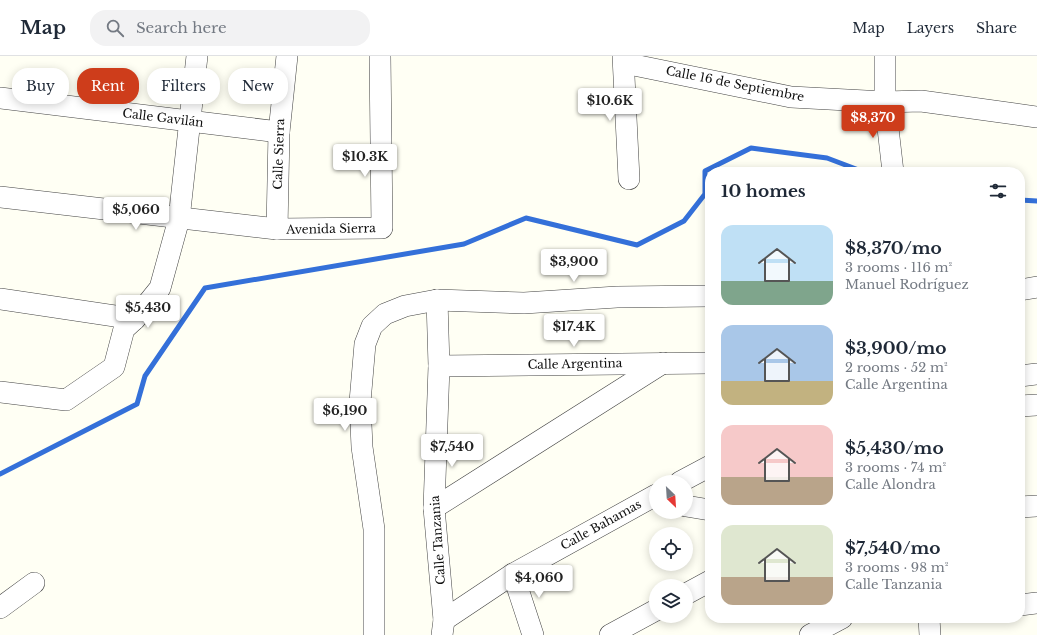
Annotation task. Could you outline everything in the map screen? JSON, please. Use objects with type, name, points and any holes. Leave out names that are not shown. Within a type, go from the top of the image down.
[{"type":"street","points":[[0,392],[66,400],[114,367],[124,329],[135,319],[160,288],[179,219],[197,56]]},
{"type":"street","name":"Calle Sierra","points":[[277,229],[279,132],[287,56]]},
{"type":"street","name":"Avenida Sierra","points":[[277,229],[382,228],[380,56]]},
{"type":"street","points":[[885,56],[885,102],[892,167]]},
{"type":"street","points":[[624,59],[629,179]]},
{"type":"street","name":"Calle 16 de Septiembre","points":[[624,59],[792,97],[885,102],[921,101],[1037,117]]},
{"type":"street","name":"Calle Gavilán","points":[[0,98],[279,132]]},
{"type":"street","points":[[0,197],[179,219],[277,229]]},
{"type":"street","points":[[1025,289],[1037,288]]},
{"type":"street","points":[[374,635],[374,529],[362,447],[360,402],[365,344],[372,326],[385,314],[405,306],[437,300],[524,303],[617,297],[705,296]]},
{"type":"street","points":[[0,299],[135,319]]},
{"type":"street","name":"Calle Tanzania","points":[[437,300],[439,366],[434,508],[443,627]]},
{"type":"street","points":[[434,508],[663,363]]},
{"type":"street","name":"Calle Argentina","points":[[439,366],[705,363]]},
{"type":"street","points":[[1025,375],[1037,374]]},
{"type":"street","points":[[1025,406],[1037,405]]},
{"type":"street","points":[[693,475],[705,469]]},
{"type":"street","name":"Calle Bahamas","points":[[443,627],[513,574],[649,500]]},
{"type":"street","points":[[1025,507],[1037,506]]},
{"type":"street","points":[[693,507],[705,509]]},
{"type":"street","points":[[513,574],[533,635]]},
{"type":"street","points":[[0,608],[34,583]]},
{"type":"street","points":[[693,590],[705,584]]},
{"type":"street","points":[[1025,604],[1037,603]]},
{"type":"street","points":[[610,635],[649,614]]},
{"type":"street","points":[[810,635],[833,623]]},
{"type":"street","points":[[930,623],[930,635]]},
{"type":"waterway","points":[[713,167],[751,148],[827,158],[851,167]]},
{"type":"waterway","points":[[705,171],[705,194]]},
{"type":"waterway","points":[[0,474],[137,404],[145,376],[205,288],[464,244],[526,218],[637,245],[684,221],[705,194]]},
{"type":"waterway","points":[[1025,200],[1037,201]]}]
